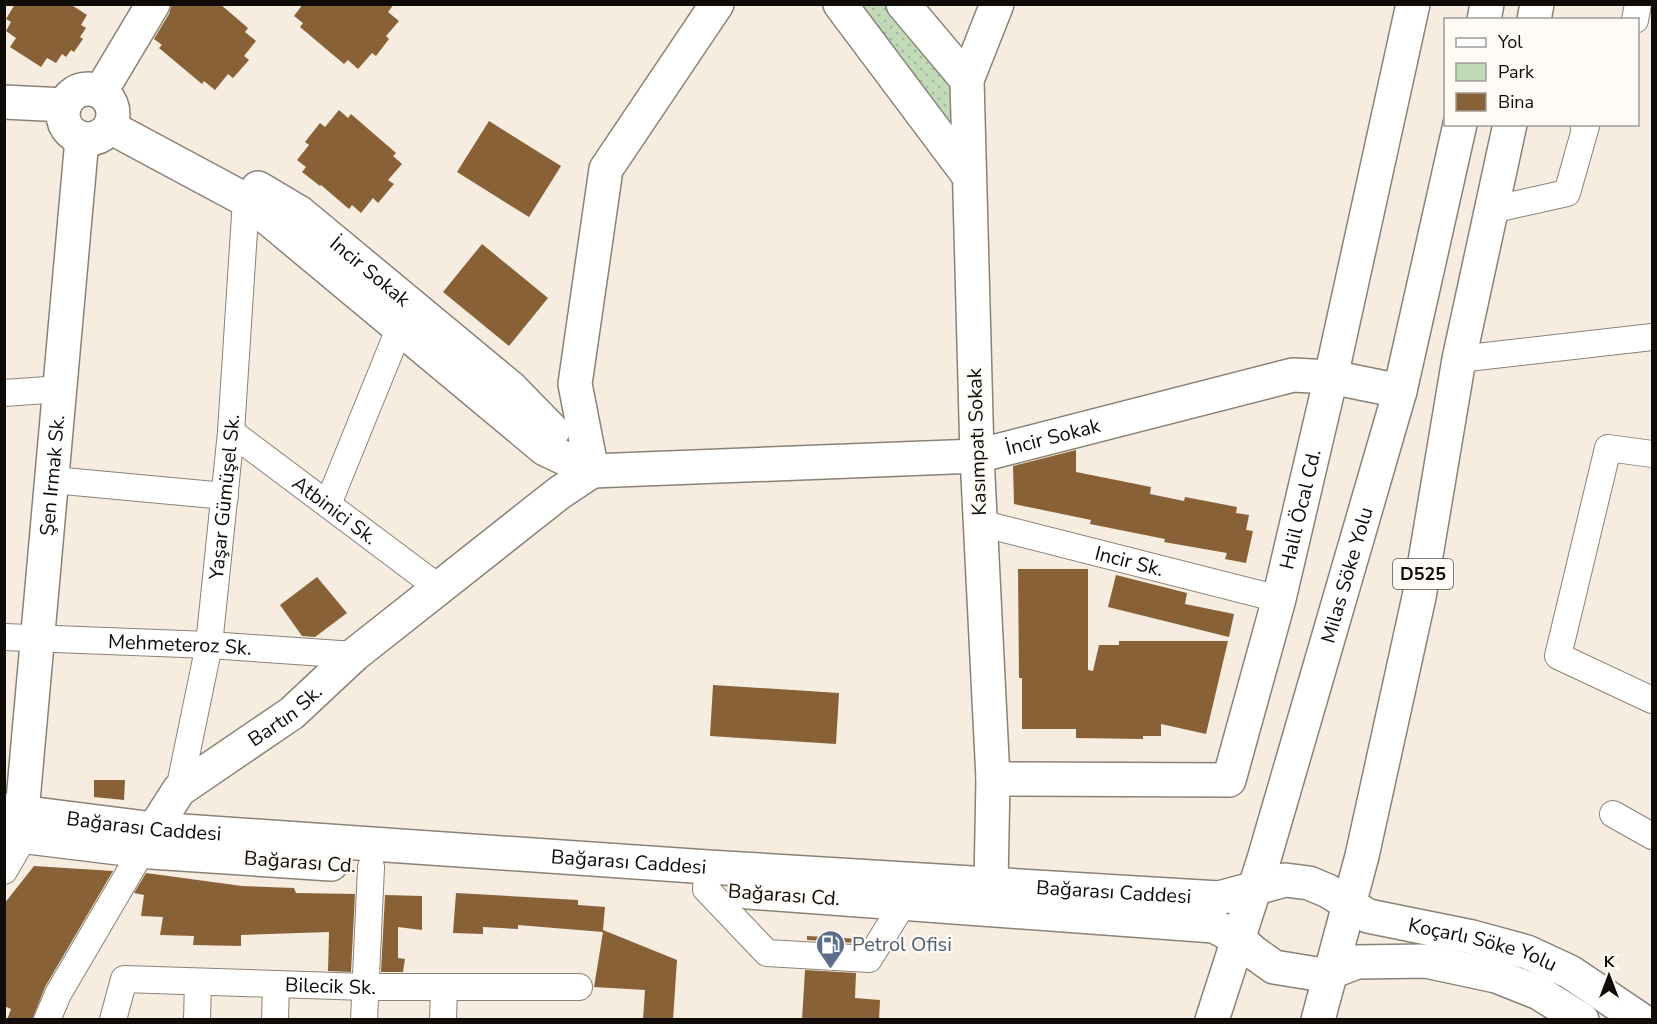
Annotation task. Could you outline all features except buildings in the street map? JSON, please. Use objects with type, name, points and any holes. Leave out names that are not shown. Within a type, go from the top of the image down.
[{"type":"main road","points":[[592,471],[575,384],[606,169],[717,4]]},
{"type":"main road","points":[[840,4],[969,176]]},
{"type":"main road","points":[[903,4],[967,80]]},
{"type":"main road","name":"Kasımpatı Sokak","points":[[991,884],[993,779],[977,456],[967,80],[997,4]]},
{"type":"main road","name":"Halil Öcal Cd.","points":[[993,779],[1229,780],[1279,599],[1331,377],[1413,4]]},
{"type":"main road","points":[[89,116],[145,7]]},
{"type":"main road","name":"İncir Sokak","points":[[4,102],[89,116],[207,157],[300,213],[511,388],[592,471]]},
{"type":"main road","name":"İncir Sokak","points":[[4,113],[89,116],[246,200],[545,449],[592,471],[977,456],[1293,375],[1331,377],[1400,390]]},
{"type":"main road","name":"Şen Irmak Sk.","points":[[14,823],[39,638],[61,389],[89,116]]},
{"type":"main road","name":"Milas Söke Yolu","points":[[1212,1020],[1254,890],[1400,390],[1460,126]]},
{"type":"main road","name":"D525","points":[[1318,1020],[1362,856],[1419,597],[1460,359],[1510,126]]},
{"type":"main road","name":"Bartın Sk.","points":[[149,840],[178,790],[292,713],[354,655],[559,493],[592,471]]},
{"type":"main road","name":"Bağarası Caddesi","points":[[14,823],[149,840],[707,878],[991,884],[1219,898],[1254,890]]},
{"type":"main road","name":"Bağarası Cd.","points":[[149,840],[371,867],[707,878],[904,902],[1214,926],[1239,939]]},
{"type":"main road","points":[[1254,890],[1285,880],[1309,883],[1349,903]]},
{"type":"main road","name":"Koçarlı Söke Yolu","points":[[1349,903],[1368,916],[1472,937],[1527,952],[1570,972],[1641,1020]]},
{"type":"main road","points":[[1239,939],[1274,967],[1317,974],[1330,972]]},
{"type":"main road","name":"Koçarlı Söke Yolu","points":[[1330,972],[1357,962],[1426,961],[1496,976],[1539,993],[1582,1020]]},
{"type":"street","points":[[1491,210],[1567,193],[1586,126]]},
{"type":"street","name":"Yaşar Gümüşel Sk.","points":[[178,790],[209,645],[231,432],[246,200]]},
{"type":"street","points":[[328,504],[400,327]]},
{"type":"street","points":[[1460,359],[1653,337]]},
{"type":"street","points":[[4,393],[61,389]]},
{"type":"street","name":"Atbinici Sk.","points":[[231,432],[439,588]]},
{"type":"street","points":[[1653,454],[1608,448],[1558,656],[1653,700]]},
{"type":"street","points":[[53,480],[225,496]]},
{"type":"street","name":"Incir Sk.","points":[[980,523],[1279,599]]},
{"type":"street","name":"Mehmeteroz Sk.","points":[[4,637],[209,645],[354,655]]},
{"type":"street","points":[[1613,814],[1653,836]]},
{"type":"street","points":[[4,872],[14,823]]},
{"type":"street","name":"Bartın Sk.","points":[[47,1020],[58,994],[149,840]]},
{"type":"street","points":[[364,1020],[371,867]]},
{"type":"street","points":[[707,878],[767,953],[869,959],[904,902]]},
{"type":"street","name":"Bilecik Sk.","points":[[113,1020],[124,979],[365,987],[579,987]]},
{"type":"street","points":[[197,1020],[198,982]]},
{"type":"street","points":[[275,1020],[276,984]]},
{"type":"street","points":[[443,1020],[444,987]]},
{"type":"green space","points":[[840,5],[903,5],[967,80],[969,176]]},
{"type":"place","name":"Petrol Ofisi","points":[[831,970]]}]
